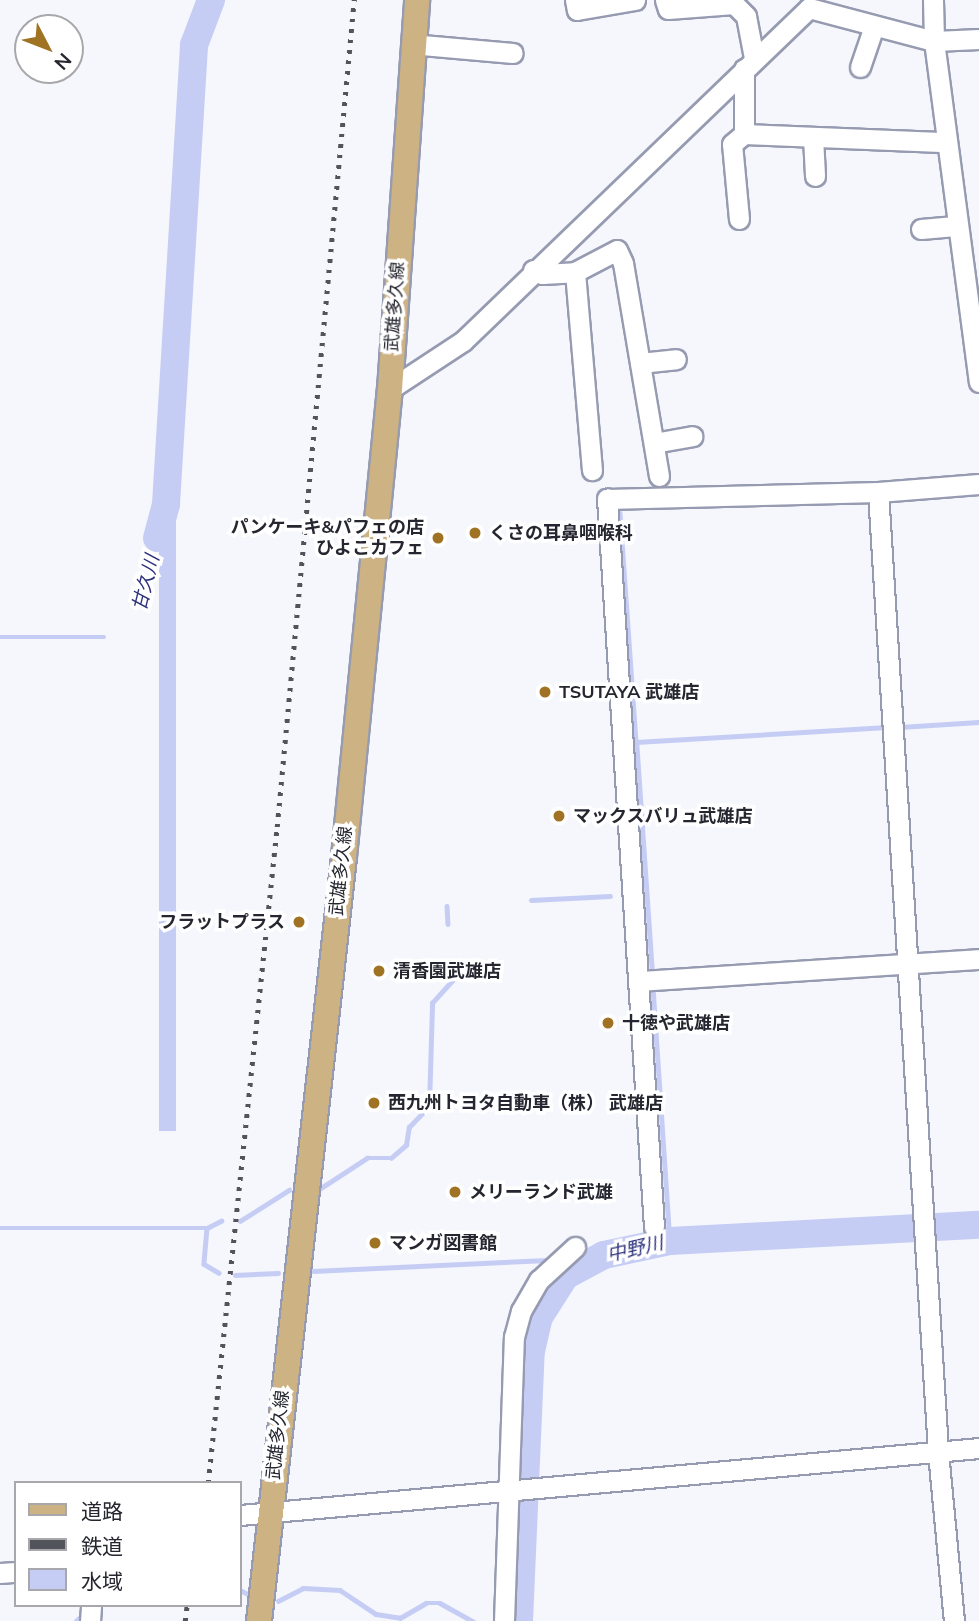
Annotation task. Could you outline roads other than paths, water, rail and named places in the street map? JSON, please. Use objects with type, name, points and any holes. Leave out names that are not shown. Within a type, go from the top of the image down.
[{"type":"main road","name":"武雄多久線","points":[[259,1621],[344,857],[390,389],[417,0]]},
{"type":"main road","name":"武雄多久線","points":[[408,120],[431,0]]},
{"type":"street","points":[[575,0],[577,10],[635,0]]},
{"type":"street","points":[[665,0],[668,9],[734,4],[746,16],[749,64],[744,134],[733,144],[739,219]]},
{"type":"street","points":[[852,0],[853,20]]},
{"type":"street","points":[[933,0],[934,41],[979,382]]},
{"type":"street","points":[[390,389],[463,341],[533,270],[809,8],[934,41],[979,39]]},
{"type":"street","points":[[860,67],[873,26]]},
{"type":"street","points":[[422,45],[513,53]]},
{"type":"street","points":[[744,134],[947,142]]},
{"type":"street","points":[[813,137],[815,176]]},
{"type":"street","points":[[921,229],[979,232]]},
{"type":"street","points":[[533,270],[542,274],[575,272],[617,250],[623,263],[659,476]]},
{"type":"street","points":[[575,272],[592,470]]},
{"type":"street","points":[[640,363],[676,359]]},
{"type":"street","points":[[654,443],[692,436]]},
{"type":"street","points":[[654,1227],[607,499],[878,492],[979,484]]},
{"type":"street","points":[[878,492],[938,1452],[954,1621]]},
{"type":"street","points":[[639,981],[979,959]]},
{"type":"street","points":[[504,1621],[514,1336],[520,1311],[539,1280],[575,1247]]},
{"type":"street","points":[[242,1516],[270,1510],[979,1448]]},
{"type":"water","points":[[159,502],[176,502],[176,1131],[159,1131]]},
{"type":"waterway","name":"甘久川","points":[[157,538],[166,504],[194,45],[211,0]]},
{"type":"waterway","points":[[620,513],[636,742]]},
{"type":"waterway","points":[[0,637],[104,637]]},
{"type":"waterway","points":[[900,727],[979,722]]},
{"type":"waterway","points":[[652,974],[636,742],[887,727]]},
{"type":"waterway","points":[[531,900],[610,896]]},
{"type":"waterway","points":[[447,906],[448,924]]},
{"type":"waterway","points":[[318,1190],[367,1158],[391,1158],[406,1145],[409,1127],[429,1106],[432,1003],[452,981]]},
{"type":"waterway","points":[[653,987],[670,1241]]},
{"type":"waterway","points":[[240,1221],[289,1190]]},
{"type":"waterway","points":[[207,1228],[221,1221]]},
{"type":"waterway","name":"中野川","points":[[519,1621],[531,1351],[539,1317],[565,1276],[604,1255],[670,1241],[979,1225]]},
{"type":"waterway","points":[[0,1228],[207,1228],[204,1264],[219,1273]]},
{"type":"waterway","points":[[313,1271],[548,1260]]},
{"type":"waterway","points":[[235,1275],[278,1273]]},
{"type":"waterway","points":[[278,1601],[303,1588],[340,1590],[376,1614],[400,1618],[426,1603],[440,1603],[473,1621]]},
{"type":"waterway","points":[[242,1591],[246,1593]]},
{"type":"waterway","points":[[76,1621],[86,1612]]},
{"type":"railway","points":[[208,1481],[277,827],[354,0]]},
{"type":"railway","points":[[185,1621],[187,1607]]},
{"type":"place","name":"くさの耳鼻咽喉科","points":[[475,533]]},
{"type":"place","name":"パンケーキ&パフェの店 ひよこカフェ","points":[[438,538]]},
{"type":"place","name":"TSUTAYA 武雄店","points":[[545,692]]},
{"type":"place","name":"マックスバリュ武雄店","points":[[559,816]]},
{"type":"place","name":"フラットプラス","points":[[299,922]]},
{"type":"place","name":"清香園武雄店","points":[[379,971]]},
{"type":"place","name":"十徳や武雄店","points":[[608,1023]]},
{"type":"place","name":"西九州トヨタ自動車（株） 武雄店","points":[[374,1103]]},
{"type":"place","name":"メリーランド武雄","points":[[455,1192]]},
{"type":"place","name":"マンガ図書館","points":[[375,1243]]}]
